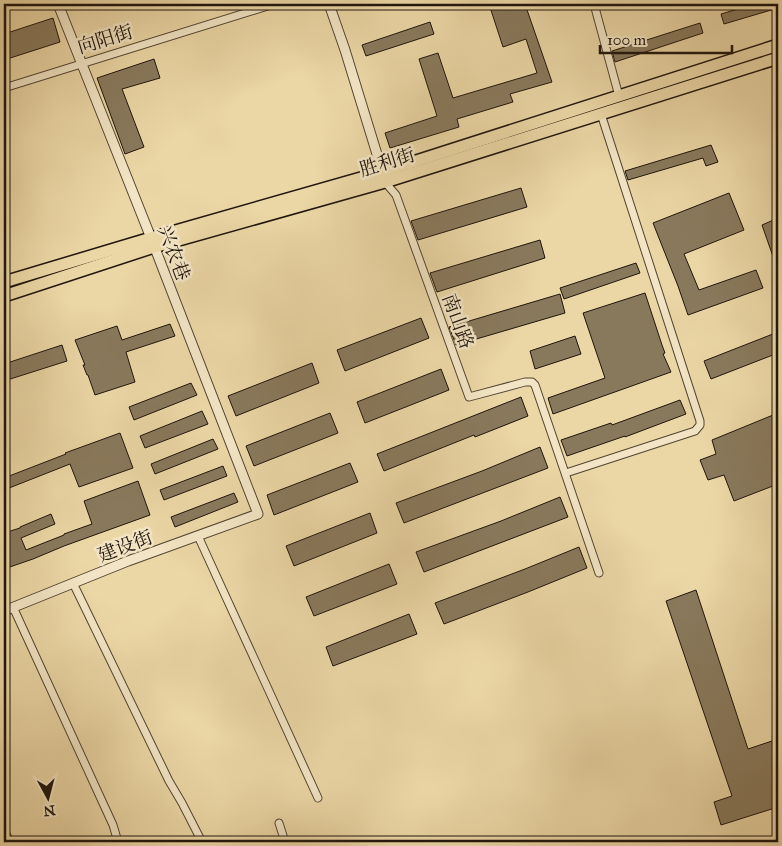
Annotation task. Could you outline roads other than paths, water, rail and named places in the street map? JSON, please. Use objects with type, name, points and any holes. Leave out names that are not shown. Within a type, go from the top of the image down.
[{"type":"main road","name":"胜利街","points":[[383,177],[619,96],[778,45]]},
{"type":"main road","name":"胜利街","points":[[4,282],[383,177],[601,114],[778,58]]},
{"type":"main road","name":"胜利街","points":[[4,296],[152,242]]},
{"type":"street","name":"兴农巷","points":[[58,4],[258,514]]},
{"type":"street","name":"向阳街","points":[[4,88],[274,4]]},
{"type":"street","name":"南山路","points":[[328,4],[345,50],[383,177],[396,195],[469,397],[525,382],[532,382],[535,385],[599,573]]},
{"type":"street","points":[[594,4],[619,96]]},
{"type":"street","points":[[566,473],[695,431],[700,426],[700,418],[601,114]]},
{"type":"street","name":"建设街","points":[[8,609],[128,561],[258,514]]},
{"type":"street","points":[[198,536],[318,798]]},
{"type":"street","points":[[73,583],[169,781],[202,842]]},
{"type":"street","points":[[8,609],[113,825],[118,842]]},
{"type":"street","points":[[279,823],[284,842]]},
{"type":"street","points":[[4,830],[10,842]]}]
